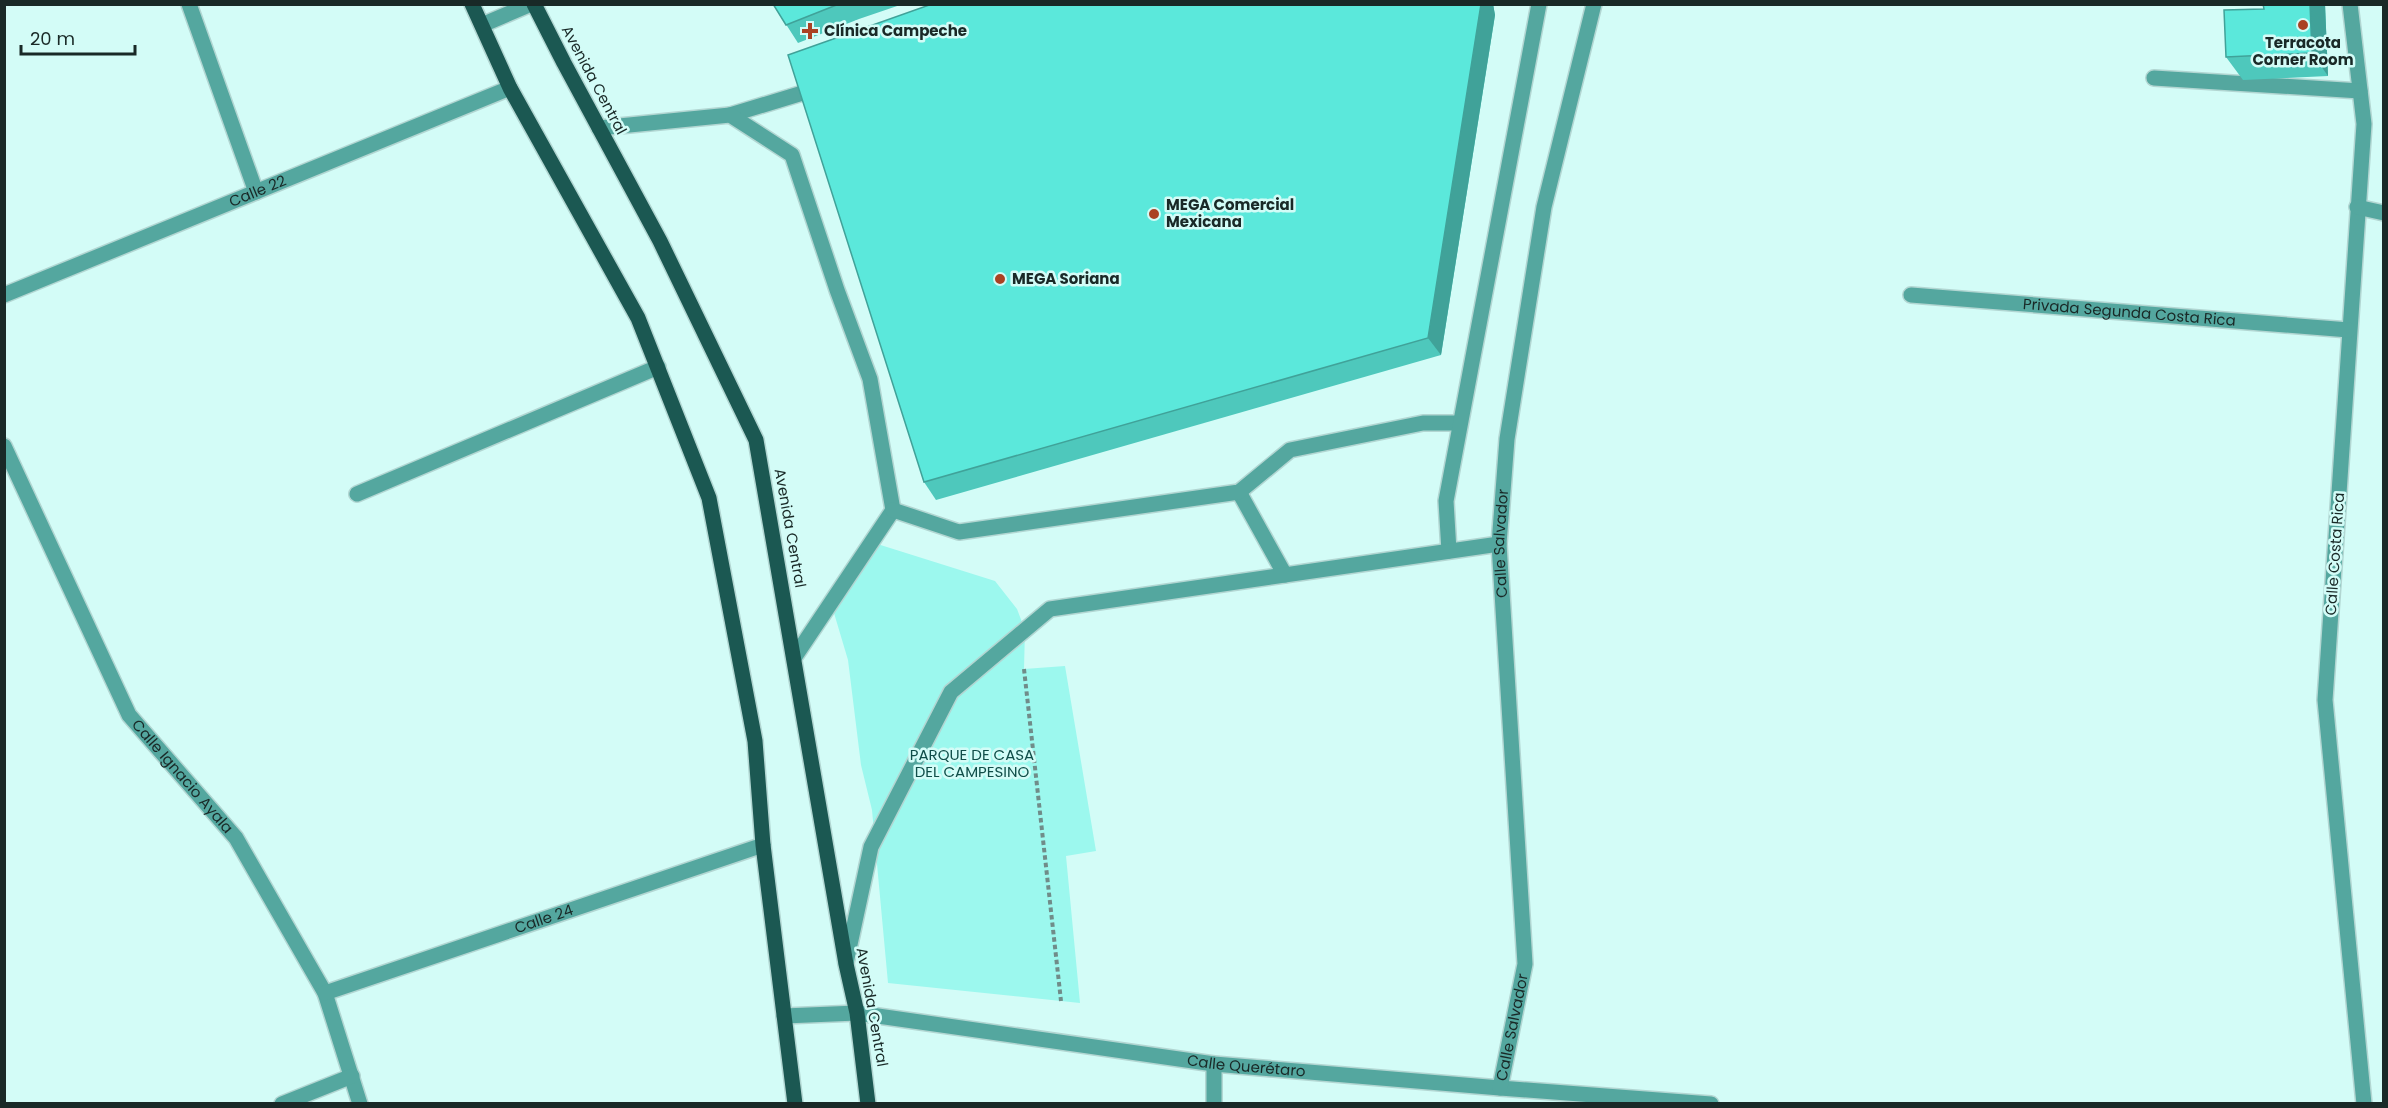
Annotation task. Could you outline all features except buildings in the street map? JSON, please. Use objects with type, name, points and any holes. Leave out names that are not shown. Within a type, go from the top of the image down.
[{"type":"main road","points":[[472,4],[510,87],[638,318],[710,498],[755,741],[763,845],[795,1104]]},
{"type":"main road","name":"Avenida Central","points":[[533,4],[660,241],[756,440],[846,964],[858,1013],[868,1104]]},
{"type":"street","points":[[189,4],[256,192]]},
{"type":"street","points":[[482,26],[533,4]]},
{"type":"street","points":[[1449,550],[1446,501],[1539,4]]},
{"type":"street","name":"Calle Salvador","points":[[1500,1088],[1525,964],[1499,544],[1507,439],[1544,207],[1594,4]]},
{"type":"street","name":"Calle Costa Rica","points":[[2350,4],[2364,124],[2325,700],[2364,1104]]},
{"type":"street","points":[[2154,78],[2360,91]]},
{"type":"street","points":[[599,128],[730,115],[832,84]]},
{"type":"street","name":"Calle 22","points":[[4,294],[510,87]]},
{"type":"street","points":[[730,115],[792,155],[837,290],[870,379],[893,510],[794,658]]},
{"type":"street","points":[[2357,207],[2384,213]]},
{"type":"street","name":"Privada Segunda Costa Rica","points":[[1911,295],[2349,330]]},
{"type":"street","points":[[357,494],[658,368]]},
{"type":"street","points":[[893,510],[959,532],[1239,492],[1290,450],[1423,423],[1460,423]]},
{"type":"street","name":"Calle Ignacio Ayala","points":[[4,446],[129,715],[237,837],[325,993],[360,1104]]},
{"type":"street","points":[[1239,492],[1286,575]]},
{"type":"street","points":[[846,964],[871,847],[951,692],[1050,609],[1499,544]]},
{"type":"street","name":"Calle 24","points":[[325,993],[763,845]]},
{"type":"street","name":"Calle Querétaro","points":[[784,1016],[858,1013],[1214,1064],[1500,1088],[1565,1099],[1711,1104]]},
{"type":"street","points":[[1214,1064],[1214,1104]]},
{"type":"street","points":[[282,1104],[352,1076]]},
{"type":"path","points":[[1024,669],[1061,1001]]},
{"type":"green space","name":"PARQUE DE CASA DEL CAMPESINO","points":[[871,542],[995,581],[1017,609],[1025,630],[1024,669],[1065,666],[1096,851],[1066,856],[1080,1003],[888,983],[872,810],[861,765],[848,660],[831,603]]},
{"type":"place","name":"Terracota Corner Room","points":[[2303,25]]},
{"type":"place","name":"Clínica Campeche","points":[[810,31]]},
{"type":"place","name":"MEGA Comercial Mexicana","points":[[1154,214]]},
{"type":"place","name":"MEGA Soriana","points":[[1000,279]]}]
